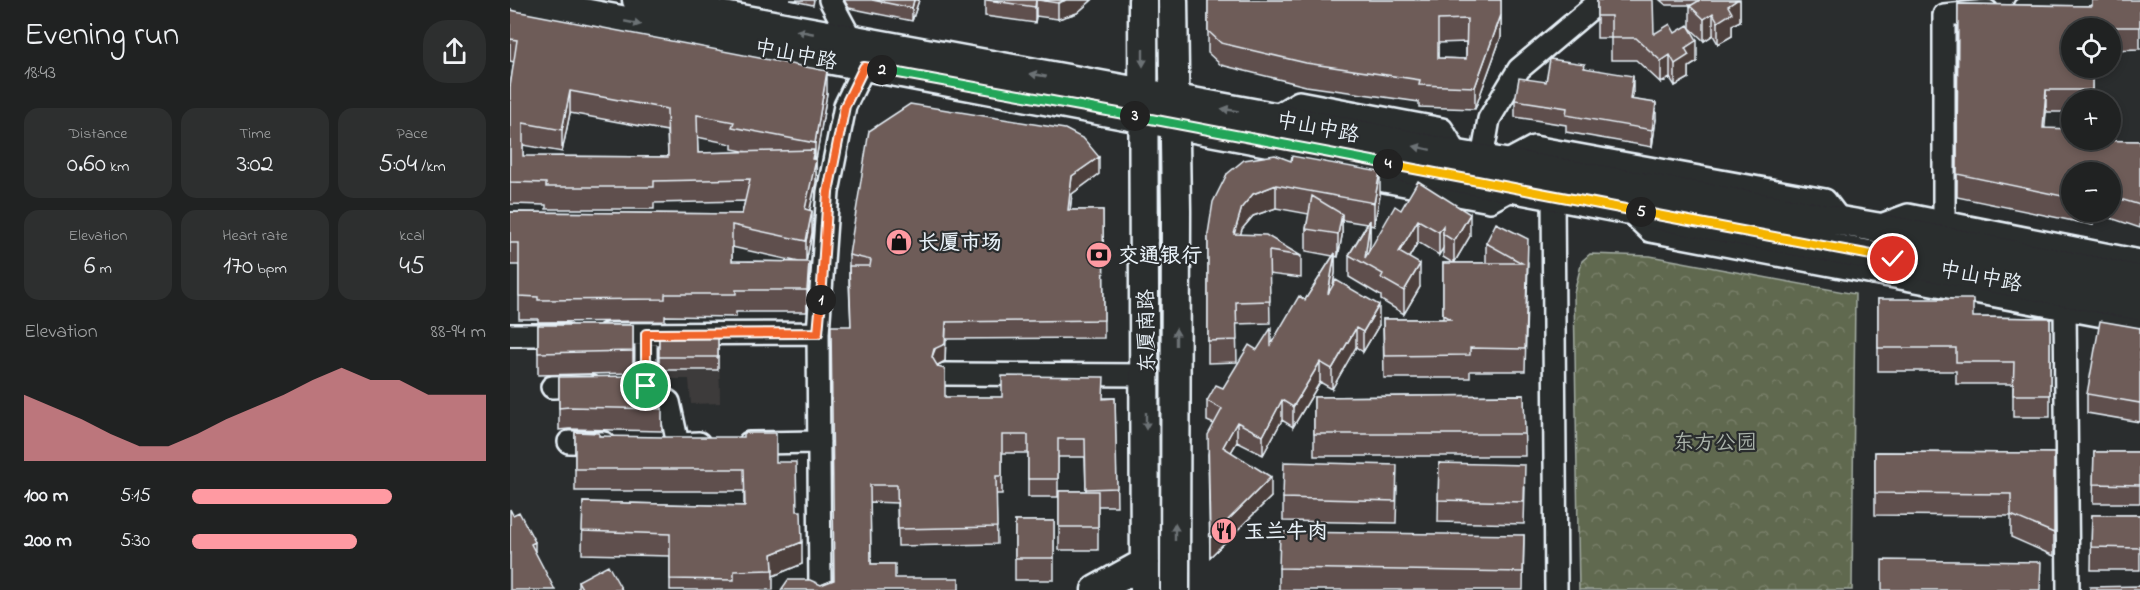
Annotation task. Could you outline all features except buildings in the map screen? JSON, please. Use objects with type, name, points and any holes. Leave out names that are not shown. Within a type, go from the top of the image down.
[{"type":"main road","name":"中山中路","points":[[514,0],[864,67],[1143,106]]},
{"type":"main road","name":"中山中路","points":[[637,0],[852,41],[1175,112],[1490,166],[2089,260],[2140,280]]},
{"type":"main road","name":"东厦南路","points":[[1143,0],[1145,577]]},
{"type":"main road","name":"东厦南路","points":[[1173,0],[1175,112],[1174,590]]},
{"type":"main road","name":"中山中路","points":[[1269,129],[1490,166],[1553,195],[2140,306]]},
{"type":"main road","points":[[1096,590],[1145,577]]},
{"type":"street","points":[[830,0],[852,41]]},
{"type":"street","points":[[1490,166],[1489,119],[1519,69],[1600,0]]},
{"type":"street","points":[[1944,222],[1944,15],[2104,0]]},
{"type":"street","points":[[820,590],[819,442],[823,374],[818,333],[828,192],[845,106],[864,67]]},
{"type":"street","points":[[1553,195],[1556,590]]},
{"type":"street","points":[[1628,209],[1650,231],[2140,323]]},
{"type":"street","points":[[1875,227],[1908,215],[1944,222],[2089,260],[2140,261]]},
{"type":"street","points":[[1859,270],[1893,259]]},
{"type":"street","points":[[2015,299],[2043,288]]},
{"type":"street","points":[[2065,308],[2068,590]]},
{"type":"street","points":[[510,335],[818,333]]},
{"type":"street","points":[[646,334],[646,386]]},
{"type":"street","points":[[945,374],[1146,375]]},
{"type":"street","points":[[552,387],[646,386],[669,402],[678,444]]},
{"type":"street","points":[[569,442],[623,443]]},
{"type":"street","points":[[656,443],[819,442]]},
{"type":"shaded area","points":[[656,343],[719,343],[720,403],[691,404],[689,379],[665,379],[656,370]]},
{"type":"green space","name":"东方公园","points":[[1590,254],[1650,256],[1855,294],[1852,590],[1579,590],[1574,293],[1582,261]]},
{"type":"place","name":"长厦市场","points":[[899,242]]},
{"type":"place","name":"交通银行","points":[[1099,255]]},
{"type":"place","name":"玉兰牛肉","points":[[1224,531]]},
{"type":"route","points":[[646,386],[646,334],[818,333],[828,192],[845,106],[864,67],[1893,259]]}]
